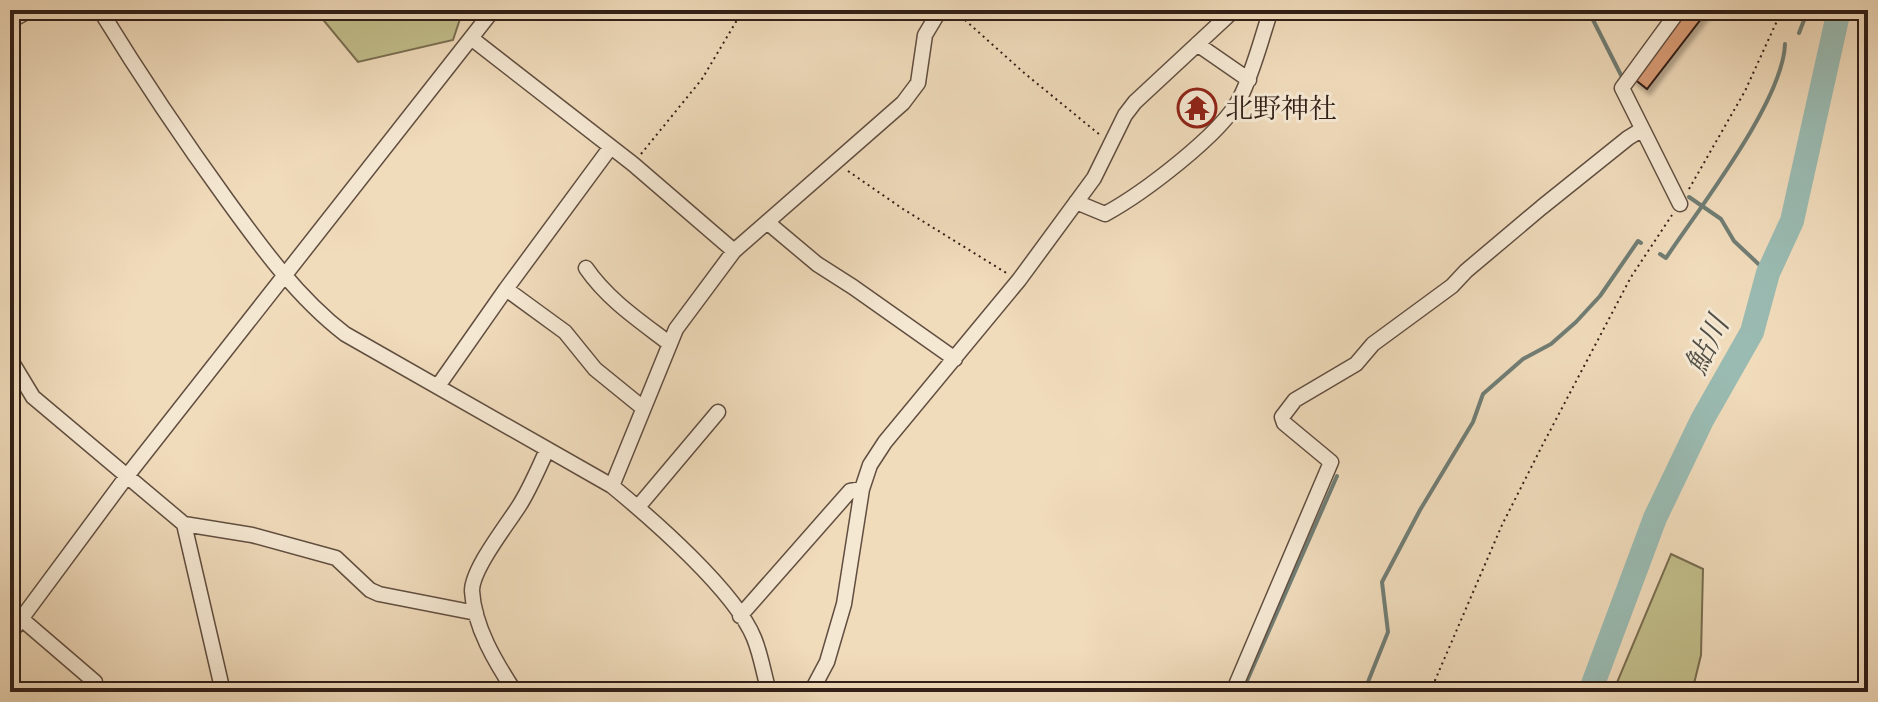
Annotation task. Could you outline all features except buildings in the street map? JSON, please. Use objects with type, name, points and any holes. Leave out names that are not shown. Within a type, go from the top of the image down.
[{"type":"street","points":[[10,21],[30,10]]},
{"type":"street","points":[[100,10],[169,121],[286,276],[325,318],[345,334],[612,486],[638,507],[713,579],[740,616],[754,637],[769,692]]},
{"type":"street","points":[[10,634],[16,614],[286,276],[493,10]]},
{"type":"street","points":[[612,486],[676,329],[734,251],[903,103],[918,83],[925,35],[940,10]]},
{"type":"street","points":[[818,689],[844,604],[862,489],[870,465],[885,442],[1019,280],[1094,178],[1111,141],[1135,102],[1234,10]]},
{"type":"street","points":[[1076,202],[1105,214],[1176,166],[1214,130],[1239,102],[1271,10]]},
{"type":"street","points":[[1679,10],[1622,88],[1680,204]]},
{"type":"street","points":[[471,38],[633,164],[734,251]]},
{"type":"street","points":[[1197,44],[1249,80]]},
{"type":"street","points":[[1233,692],[1331,462],[1284,423],[1282,417],[1287,409],[1306,392],[1356,364],[1373,344],[1452,286],[1542,207],[1641,130]]},
{"type":"street","points":[[438,386],[610,148]]},
{"type":"street","points":[[767,222],[792,246],[955,359]]},
{"type":"street","points":[[586,268],[597,284],[631,315],[670,344]]},
{"type":"street","points":[[506,289],[565,332],[595,369],[643,408]]},
{"type":"street","points":[[10,359],[33,397],[184,524],[252,535],[336,558],[370,590],[379,594],[476,613]]},
{"type":"street","points":[[638,507],[718,412]]},
{"type":"street","points":[[515,692],[495,661],[476,613],[472,588],[493,543],[521,503],[547,450]]},
{"type":"street","points":[[740,616],[850,491],[862,489]]},
{"type":"street","points":[[184,524],[223,692]]},
{"type":"street","points":[[16,614],[95,682],[96,692]]},
{"type":"path","points":[[633,164],[702,79],[743,10]]},
{"type":"path","points":[[954,10],[1023,72],[1111,141]]},
{"type":"path","points":[[1430,692],[1502,525],[1542,446],[1631,277],[1680,204],[1738,105],[1782,10]]},
{"type":"path","points":[[835,162],[903,209],[1019,280]]},
{"type":"shaded area","points":[[315,10],[463,10],[453,40],[358,62]]},
{"type":"shaded area","points":[[1671,554],[1703,569],[1701,655],[1692,692],[1613,692]]},
{"type":"waterway","points":[[1588,10],[1623,79]]},
{"type":"waterway","points":[[1799,33],[1808,10]]},
{"type":"waterway","name":"鮎川","points":[[1590,692],[1655,518],[1702,420],[1752,332],[1768,273],[1792,221],[1839,10]]},
{"type":"waterway","points":[[1660,254],[1666,258],[1738,153],[1770,94],[1781,67],[1785,44]]},
{"type":"waterway","points":[[1689,197],[1721,219],[1734,241],[1768,273]]},
{"type":"waterway","points":[[1364,692],[1388,632],[1382,582],[1420,510],[1473,422],[1483,394],[1523,359],[1551,344],[1576,322],[1600,296],[1638,241],[1641,243]]},
{"type":"waterway","points":[[1242,692],[1337,476]]},
{"type":"place","name":"北野神社","points":[[1197,108]]}]
